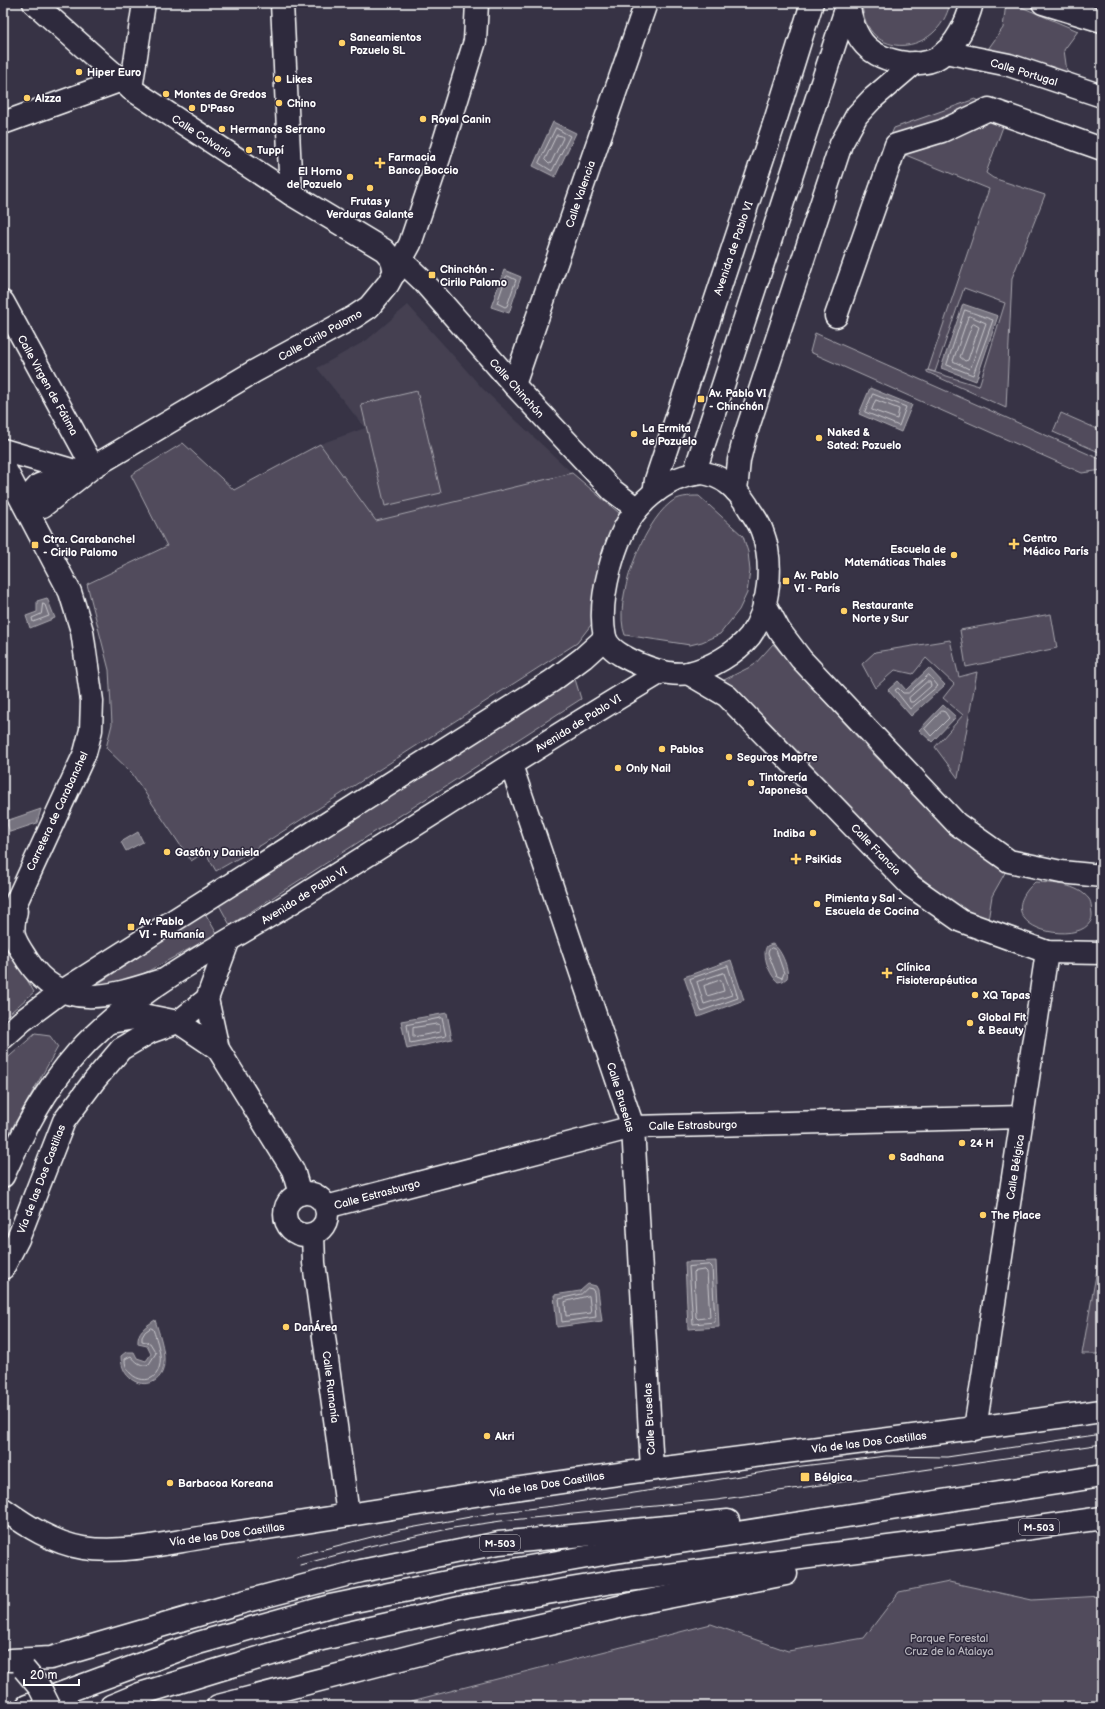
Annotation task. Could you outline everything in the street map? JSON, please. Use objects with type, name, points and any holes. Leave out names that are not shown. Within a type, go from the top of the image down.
[{"type":"main road","name":"Calle Calvario","points":[[34,3],[126,84],[290,194],[398,257]]},
{"type":"main road","points":[[3,123],[126,84],[144,3]]},
{"type":"main road","points":[[282,3],[290,194]]},
{"type":"main road","name":"Calle Cirilo Palomo","points":[[26,507],[30,495],[39,485],[84,469],[255,371],[354,317],[369,307],[398,257],[439,158],[475,41],[477,3]]},
{"type":"main road","name":"Calle Valencia","points":[[514,385],[646,3]]},
{"type":"main road","name":"Avenida de Pablo VI","points":[[654,493],[656,480],[682,397],[779,111],[812,3]]},
{"type":"main road","points":[[694,474],[848,3]]},
{"type":"main road","points":[[848,3],[850,18],[855,32],[868,49],[888,59],[914,64],[931,61],[945,52],[956,39],[970,12],[972,3]]},
{"type":"main road","points":[[1043,3],[1102,21]]},
{"type":"main road","name":"Calle Portugal","points":[[945,52],[1009,65],[1102,96]]},
{"type":"main road","points":[[736,491],[739,460],[745,436],[841,144],[857,115],[872,99],[914,64]]},
{"type":"main road","points":[[836,316],[896,145],[942,131],[989,109],[1102,149]]},
{"type":"main road","name":"Calle Chinchón","points":[[398,257],[423,281],[514,385],[612,490],[637,509]]},
{"type":"main road","name":"Calle Virgen de Fátima","points":[[3,302],[84,469]]},
{"type":"main road","points":[[3,450],[84,469]]},
{"type":"main road","name":"Carretera de Carabanchel","points":[[3,465],[70,592],[82,632],[92,701],[91,730],[85,753],[3,932]]},
{"type":"main road","points":[[694,474],[712,474],[728,482],[755,518],[762,532],[766,546],[768,578],[764,602],[759,620],[750,635],[740,646],[727,656],[688,673],[661,672],[638,664],[617,653],[605,638],[604,614],[607,582],[622,536],[637,509],[654,493],[677,479],[694,474]]},
{"type":"main road","points":[[764,602],[779,630],[801,659],[957,824],[1009,861],[1061,872],[1102,876]]},
{"type":"main road","points":[[3,1038],[22,1021],[61,992],[552,681],[605,638]]},
{"type":"main road","name":"Avenida de Pablo VI","points":[[3,1176],[16,1147],[45,1095],[78,1053],[110,1022],[165,979],[228,942],[661,672]]},
{"type":"main road","name":"Calle Francia","points":[[688,673],[727,696],[911,886],[961,921],[1046,952],[1102,953]]},
{"type":"main road","name":"Calle Bruselas","points":[[511,765],[633,1127],[652,1469]]},
{"type":"main road","points":[[21,890],[12,930],[15,938],[34,970],[46,983],[61,992],[91,997],[126,992],[165,979]]},
{"type":"main road","points":[[228,942],[207,999],[218,1049],[293,1170],[300,1194]]},
{"type":"main road","name":"Calle Bélgica","points":[[975,1429],[1046,952]]},
{"type":"main road","name":"Vía de las Dos Castillas","points":[[3,1268],[18,1239],[64,1121],[94,1081],[121,1049],[150,1032],[178,1022],[207,999]]},
{"type":"main road","points":[[110,1022],[148,1016],[178,1022],[218,1049]]},
{"type":"main road","name":"Calle Estrasburgo","points":[[326,1207],[633,1127],[1022,1117]]},
{"type":"main road","points":[[300,1194],[314,1195],[321,1199],[326,1207],[327,1219],[324,1226],[313,1235],[299,1235],[288,1227],[284,1214],[289,1202],[300,1194]]},
{"type":"main road","name":"Calle Rumanía","points":[[313,1235],[314,1263],[348,1515]]},
{"type":"main road","name":"Vía de las Dos Castillas","points":[[3,1508],[22,1523],[55,1541],[84,1548],[126,1548],[328,1520],[348,1515],[652,1469],[975,1429],[1102,1411]]},
{"type":"main road","name":"M-503","points":[[27,1706],[198,1644],[330,1606],[462,1579],[609,1553],[1102,1476]]},
{"type":"main road","name":"M-503","points":[[13,1662],[51,1658],[239,1603],[361,1571],[500,1543],[1002,1491]]},
{"type":"main road","name":"M-503","points":[[111,1706],[140,1694],[322,1639],[468,1606],[613,1582],[976,1536],[1102,1518]]},
{"type":"main road","name":"M-503","points":[[218,1706],[455,1645],[624,1606],[976,1536]]},
{"type":"main road","points":[[13,1662],[40,1688],[49,1706]]},
{"type":"shaded area","points":[[408,305],[483,389],[572,473],[376,521],[320,444],[365,428],[317,368],[367,340]]},
{"type":"green space","points":[[862,3],[950,3],[943,21],[932,34],[918,42],[903,45],[888,43],[875,36],[866,22]]},
{"type":"green space","points":[[1006,3],[1012,3],[1078,31],[1064,50],[1068,79],[986,52],[1003,28]]},
{"type":"green space","points":[[975,99],[1008,113],[986,173],[993,178],[1045,195],[1012,278],[1006,408],[927,372],[927,370],[979,386],[1005,303],[964,288],[935,372],[928,370],[989,189],[886,147],[894,128]]},
{"type":"green space","points":[[815,333],[1102,460],[1102,470],[1082,473],[810,352]]},
{"type":"green space","points":[[417,391],[441,493],[385,506],[361,404]]},
{"type":"green space","points":[[1061,413],[1102,431],[1102,445],[1099,452],[1053,432]]},
{"type":"green space","points":[[183,443],[234,490],[320,444],[376,521],[572,473],[625,518],[594,621],[577,643],[263,844],[216,871],[205,852],[191,861],[131,772],[106,748],[112,724],[109,670],[87,584],[167,546],[131,475]]},
{"type":"green space","points":[[699,496],[743,536],[748,552],[750,571],[747,593],[739,610],[720,634],[702,642],[690,645],[625,635],[622,621],[626,584],[640,545],[660,513],[670,503],[676,499],[684,497]]},
{"type":"green space","points":[[1051,614],[1057,648],[966,667],[960,630]]},
{"type":"green space","points":[[950,640],[959,677],[977,672],[958,778],[935,747],[963,715],[943,698],[954,684],[926,658],[913,674],[895,670],[875,688],[862,664],[875,652]]},
{"type":"green space","points":[[773,644],[870,751],[940,823],[1006,871],[992,896],[988,921],[959,908],[908,867],[724,680],[754,665]]},
{"type":"green space","points":[[575,679],[581,699],[230,925],[219,905]]},
{"type":"green space","points":[[1035,882],[1065,885],[1084,894],[1089,899],[1091,906],[1092,914],[1088,925],[1076,931],[1061,933],[1044,930],[1030,924],[1021,913],[1022,899]]},
{"type":"green space","points":[[205,913],[217,934],[126,983],[81,995]]},
{"type":"green space","points":[[9,948],[34,992],[3,1019],[3,961]]},
{"type":"green space","points":[[35,1034],[50,1036],[58,1047],[3,1144],[3,1062]]},
{"type":"green space","points":[[1102,1241],[1102,1354],[1082,1354]]},
{"type":"green space","name":"Parque Forestal Cruz de la Atalaya","points":[[949,1582],[1032,1600],[1102,1596],[1102,1706],[392,1706],[711,1624],[788,1651],[864,1638],[899,1592]]},
{"type":"water","points":[[553,122],[576,133],[555,177],[533,166]]},
{"type":"water","points":[[504,270],[521,277],[509,313],[491,307]]},
{"type":"water","points":[[963,304],[998,316],[976,381],[941,368]]},
{"type":"water","points":[[870,388],[912,405],[901,432],[859,414]]},
{"type":"water","points":[[47,598],[55,618],[30,628],[26,616],[37,612],[37,601]]},
{"type":"water","points":[[929,668],[945,685],[911,716],[888,690],[898,681],[906,690]]},
{"type":"water","points":[[943,705],[956,717],[932,742],[919,730]]},
{"type":"water","points":[[41,809],[37,823],[10,832],[6,821]]},
{"type":"water","points":[[138,832],[143,842],[126,851],[121,842]]},
{"type":"water","points":[[772,944],[778,949],[786,964],[788,974],[787,978],[783,981],[778,982],[775,979],[767,965],[765,950],[767,946]]},
{"type":"water","points":[[731,960],[744,1000],[698,1017],[684,977]]},
{"type":"water","points":[[447,1013],[452,1039],[407,1049],[401,1021]]},
{"type":"water","points":[[716,1261],[719,1327],[688,1329],[685,1262]]},
{"type":"water","points":[[588,1284],[596,1286],[598,1290],[602,1321],[557,1327],[554,1295],[580,1291]]},
{"type":"water","points":[[155,1320],[163,1347],[164,1363],[162,1373],[157,1379],[150,1383],[142,1384],[134,1381],[128,1376],[123,1367],[121,1356],[126,1352],[134,1352],[137,1358],[146,1361],[151,1354],[147,1346],[138,1344],[138,1340],[142,1330]]},
{"type":"tram line","points":[[297,1556],[399,1530],[492,1513],[553,1506],[802,1466],[886,1456],[947,1457],[1102,1434]]},
{"type":"tram line","points":[[300,1565],[374,1545],[453,1528],[501,1521],[717,1500],[1102,1444]]},
{"type":"place","name":"Saneamientos Pozuelo SL","points":[[342,43]]},
{"type":"place","name":"Hiper Euro","points":[[79,72]]},
{"type":"place","name":"Likes","points":[[278,79]]},
{"type":"place","name":"Montes de Gredos","points":[[166,94]]},
{"type":"place","name":"Alzza","points":[[27,98]]},
{"type":"place","name":"Chino","points":[[279,103]]},
{"type":"place","name":"D'Paso","points":[[192,108]]},
{"type":"place","name":"Royal Canin","points":[[423,119]]},
{"type":"place","name":"Hermanos Serrano","points":[[222,129]]},
{"type":"place","name":"Tuppí","points":[[249,150]]},
{"type":"place","name":"Farmacia Banco Boccio","points":[[380,163]]},
{"type":"place","name":"El Horno de Pozuelo","points":[[350,177]]},
{"type":"place","name":"Frutas y Verduras Galante","points":[[370,188]]},
{"type":"place","name":"Chinchón - Cirilo Palomo","points":[[432,275]]},
{"type":"place","name":"Av. Pablo VI - Chinchón","points":[[701,399]]},
{"type":"place","name":"La Ermita de Pozuelo","points":[[634,434]]},
{"type":"place","name":"Naked & Sated: Pozuelo","points":[[819,438]]},
{"type":"place","name":"Centro Médico París","points":[[1014,544]]},
{"type":"place","name":"Ctra. Carabanchel - Cirilo Palomo","points":[[35,545]]},
{"type":"place","name":"Escuela de Matemáticas Thales","points":[[954,555]]},
{"type":"place","name":"Av. Pablo VI - París","points":[[786,581]]},
{"type":"place","name":"Restaurante Norte y Sur","points":[[844,611]]},
{"type":"place","name":"Pablos","points":[[662,749]]},
{"type":"place","name":"Seguros Mapfre","points":[[729,757]]},
{"type":"place","name":"Only Nail","points":[[618,768]]},
{"type":"place","name":"Tintorería Japonesa","points":[[751,783]]},
{"type":"place","name":"Indiba","points":[[813,833]]},
{"type":"place","name":"Gastón y Daniela","points":[[167,852]]},
{"type":"place","name":"PsiKids","points":[[796,859]]},
{"type":"place","name":"Pimienta y Sal - Escuela de Cocina","points":[[817,904]]},
{"type":"place","name":"Av. Pablo VI - Rumanía","points":[[131,927]]},
{"type":"place","name":"Clínica Fisioterapéutica","points":[[887,973]]},
{"type":"place","name":"XQ Tapas","points":[[975,995]]},
{"type":"place","name":"Global Fit & Beauty","points":[[970,1023]]},
{"type":"place","name":"24 H","points":[[962,1143]]},
{"type":"place","name":"Sadhana","points":[[892,1157]]},
{"type":"place","name":"The Place","points":[[983,1215]]},
{"type":"place","name":"DanÁrea","points":[[286,1327]]},
{"type":"place","name":"Akri","points":[[487,1436]]},
{"type":"place","name":"Bélgica","points":[[805,1477]]},
{"type":"place","name":"Barbacoa Koreana","points":[[170,1483]]}]
